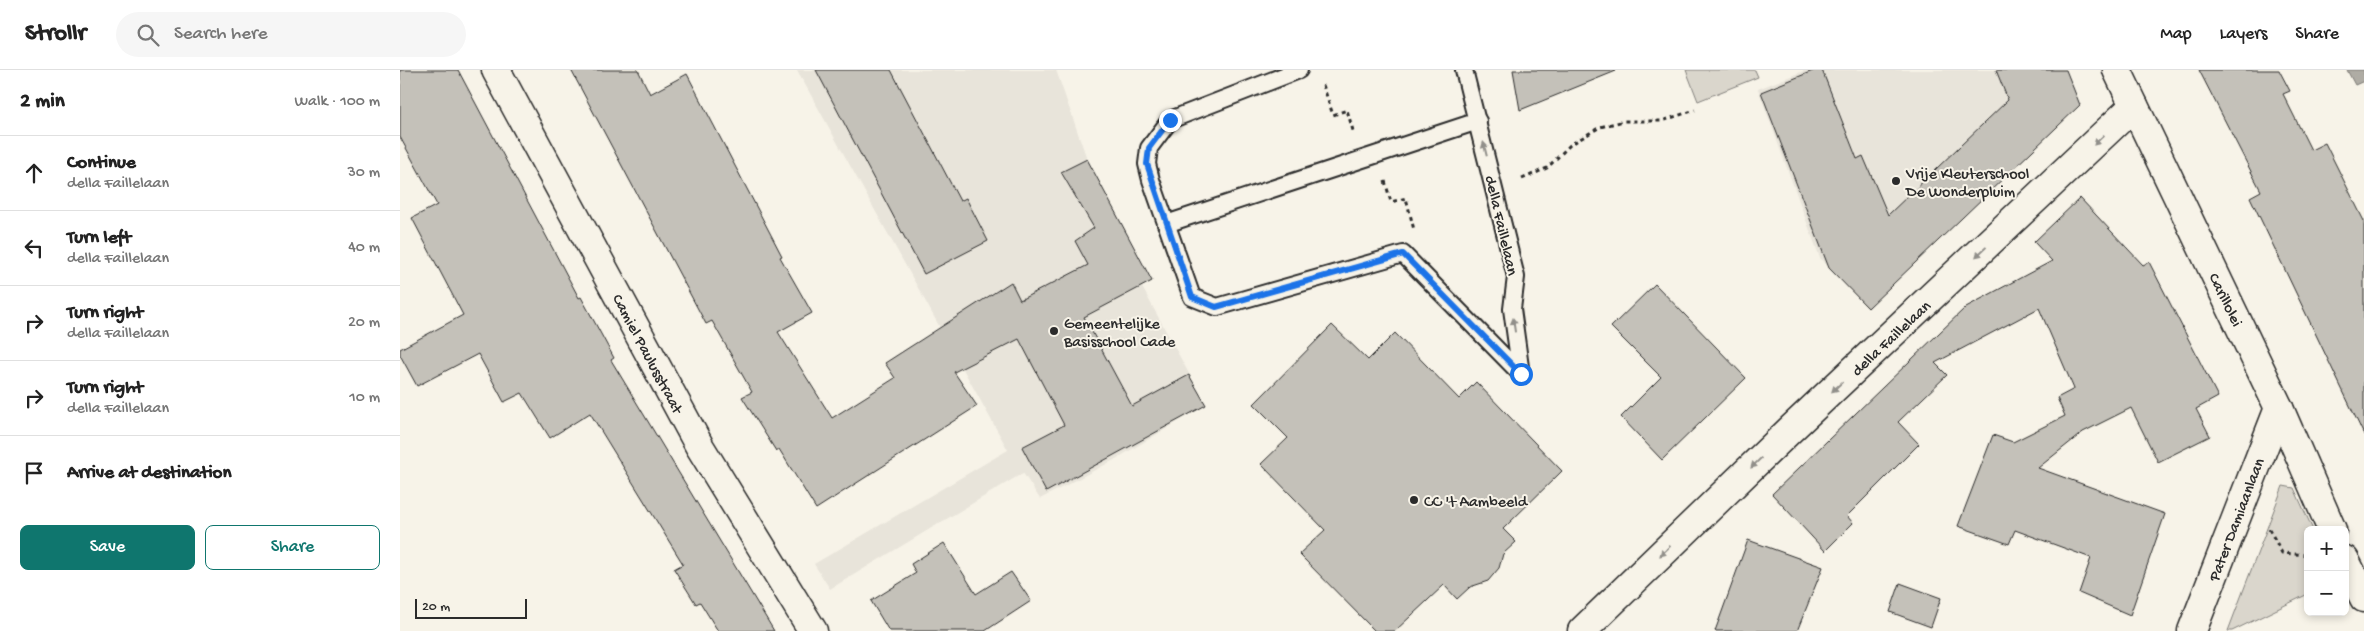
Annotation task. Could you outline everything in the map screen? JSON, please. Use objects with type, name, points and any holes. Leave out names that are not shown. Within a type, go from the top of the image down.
[{"type":"street","name":"Camiel Paulusstraat","points":[[496,70],[700,447],[813,631]]},
{"type":"street","name":"Carillolei","points":[[2117,70],[2279,408],[2330,526]]},
{"type":"street","name":"della Faillelaan","points":[[1582,631],[1791,429],[2134,106]]},
{"type":"street","name":"Pater Damiaanlaan","points":[[2192,631],[2279,408]]},
{"type":"street","points":[[2349,568],[2364,598]]},
{"type":"lane","name":"della Faillelaan","points":[[1299,70],[1170,120],[1149,148],[1147,164],[1192,297],[1216,307],[1403,254],[1521,374],[1512,309],[1516,277],[1478,121]]},
{"type":"lane","points":[[1166,224],[1478,121],[1464,70]]},
{"type":"path","points":[[1522,179],[1547,168],[1570,145],[1600,127],[1624,121],[1662,121],[1695,110]]},
{"type":"path","points":[[2242,504],[2262,518],[2282,553],[2304,555]]},
{"type":"shaded area","name":"Gemeentelijke Basisschool Cade","points":[[797,70],[1056,70],[1087,159],[1152,281],[1142,287],[1206,405],[1114,460],[1040,499],[1023,473],[830,589],[814,564],[1008,450]]},
{"type":"shaded area","points":[[1686,70],[1755,70],[1758,77],[1698,101]]},
{"type":"shaded area","name":"Vrije Kleuterschool De Wonderpluim","points":[[1806,70],[2066,70],[2080,105],[1868,308],[1820,258],[1758,89]]},
{"type":"shaded area","points":[[2347,70],[2364,70],[2364,81],[2355,85]]},
{"type":"shaded area","points":[[2283,486],[2294,488],[2311,526],[2304,526],[2304,596],[2232,631],[2228,631]]},
{"type":"building","points":[[400,70],[458,70],[579,298],[581,297],[614,358],[611,360],[774,631],[718,631],[700,602],[696,604],[674,569],[683,564],[590,413],[550,438],[522,393],[504,402],[478,354],[417,386],[400,355],[400,349],[463,315],[412,218],[437,205],[400,137]]},
{"type":"building","points":[[571,70],[638,70],[650,94],[687,74],[782,256],[780,257],[812,313],[778,332],[832,418],[895,378],[885,363],[1011,282],[1020,300],[1088,265],[1075,241],[1094,228],[1061,172],[1087,159],[1152,281],[1084,317],[1132,406],[1189,375],[1206,405],[1046,492],[1022,447],[1064,425],[1019,339],[954,372],[977,406],[816,509],[779,449],[776,451],[742,397],[752,392],[712,321],[706,324]]},
{"type":"building","points":[[816,70],[891,70],[960,201],[966,198],[988,241],[924,274]]},
{"type":"building","points":[[1513,70],[1615,70],[1616,71],[1520,110]]},
{"type":"building","name":"Vrije Kleuterschool De Wonderpluim","points":[[1815,70],[1822,70],[1857,159],[1863,156],[1888,215],[2008,100],[1996,70],[2066,70],[2080,105],[1868,308],[1829,268],[1761,92]]},
{"type":"building","points":[[2199,70],[2279,70],[2290,91],[2283,94],[2311,150],[2325,143],[2364,221],[2364,435],[2250,197],[2261,191]]},
{"type":"building","points":[[2080,198],[2143,265],[2149,262],[2218,397],[2196,409],[2210,436],[2158,462],[2131,408],[2083,432],[2038,468],[2165,514],[2130,615],[2079,593],[2091,558],[2015,530],[2009,544],[1958,526],[1993,435],[2013,442],[2065,416],[2057,398],[2074,389],[2039,308],[1935,363],[1947,375],[1898,422],[1919,444],[1847,516],[1853,523],[1825,551],[1772,494],[1966,307],[2052,261],[2034,242]]},
{"type":"building","points":[[1655,284],[1746,378],[1662,460],[1621,417],[1661,377],[1611,327]]},
{"type":"building","name":"CC 't Aambeeld","points":[[1332,325],[1368,360],[1395,333],[1459,399],[1476,382],[1562,471],[1503,529],[1516,542],[1503,554],[1499,568],[1488,581],[1470,587],[1457,599],[1444,585],[1395,631],[1375,631],[1299,554],[1325,530],[1261,464],[1288,438],[1254,404]]},
{"type":"building","points":[[1748,540],[1823,567],[1797,631],[1715,631]]},
{"type":"building","points":[[944,543],[976,594],[1011,572],[1031,601],[985,631],[889,631],[871,601],[916,573],[911,564]]},
{"type":"building","points":[[1900,583],[1941,598],[1931,627],[1890,612]]},
{"type":"place","name":"Vrije Kleuterschool De Wonderpluim","points":[[1896,181]]},
{"type":"place","name":"Gemeentelijke Basisschool Cade","points":[[1054,331]]},
{"type":"place","name":"CC 't Aambeeld","points":[[1414,500]]},
{"type":"route","points":[[1170,120],[1149,148],[1147,164],[1192,297],[1216,307],[1403,254],[1521,374]]}]
